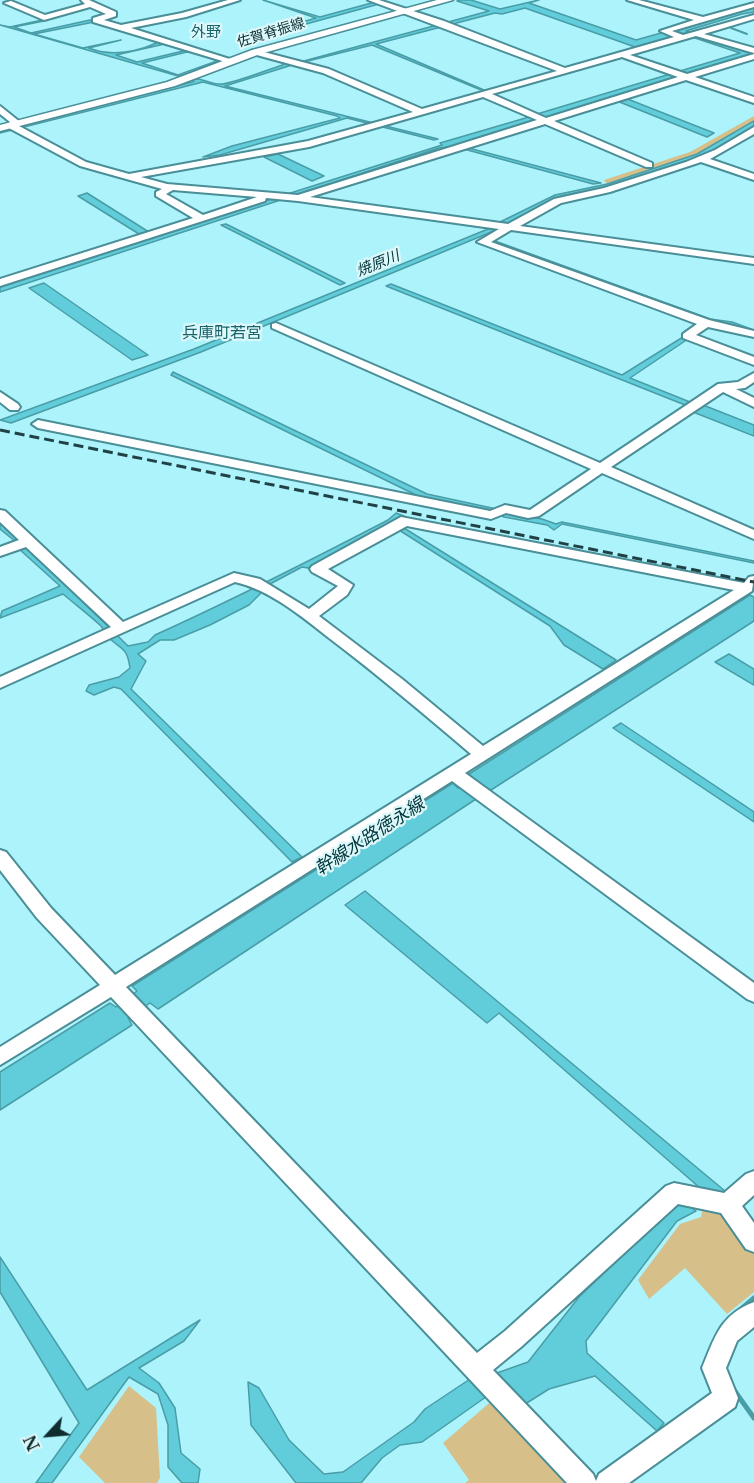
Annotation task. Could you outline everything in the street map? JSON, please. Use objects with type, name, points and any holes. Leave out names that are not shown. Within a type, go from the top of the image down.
[{"type":"main road","name":"佐賀脊振線","points":[[11,127],[162,87],[256,52],[448,0]]},
{"type":"street","points":[[118,28],[236,0]]},
{"type":"street","points":[[632,0],[701,20]]},
{"type":"street","points":[[3,1],[44,18],[90,4],[113,14],[94,19],[232,61]]},
{"type":"street","points":[[377,1],[565,71]]},
{"type":"street","points":[[736,4],[751,6]]},
{"type":"street","points":[[668,10],[686,5]]},
{"type":"street","points":[[684,38],[664,31],[751,6]]},
{"type":"street","points":[[731,12],[750,18]]},
{"type":"street","points":[[124,177],[290,148],[379,125],[750,18]]},
{"type":"street","points":[[697,34],[753,51]]},
{"type":"street","points":[[294,198],[685,78],[753,51]]},
{"type":"street","points":[[256,52],[326,71],[421,112]]},
{"type":"street","points":[[623,55],[754,100]]},
{"type":"street","points":[[484,94],[649,165]]},
{"type":"street","points":[[1,110],[11,127],[83,164],[124,177],[170,187],[294,198],[754,261]]},
{"type":"street","points":[[754,129],[718,152],[701,159],[607,190],[564,198],[482,242],[706,324],[754,334]]},
{"type":"street","points":[[701,159],[754,177]]},
{"type":"street","points":[[170,187],[159,194],[201,218]]},
{"type":"street","points":[[0,283],[275,196]]},
{"type":"street","points":[[706,324],[687,336],[754,361]]},
{"type":"street","points":[[276,326],[754,535]]},
{"type":"street","points":[[38,424],[420,500],[498,512],[534,513],[722,387],[741,385],[754,377]]},
{"type":"street","points":[[722,387],[754,403]]},
{"type":"street","points":[[0,396],[15,407]]},
{"type":"street","points":[[0,514],[22,543],[122,629]]},
{"type":"street","points":[[311,615],[342,592],[346,585],[317,569],[403,521],[751,584]]},
{"type":"street","points":[[0,552],[22,543]]},
{"type":"street","points":[[0,683],[234,576],[242,576],[264,586],[311,615],[482,754]]},
{"type":"street","points":[[0,1057],[751,584]]},
{"type":"street","points":[[453,772],[754,994]]},
{"type":"street","points":[[0,857],[44,913],[112,986],[584,1483]]},
{"type":"street","points":[[480,1372],[674,1193],[695,1197],[740,1193],[754,1242]]},
{"type":"street","points":[[608,1483],[726,1398],[714,1368],[728,1333],[754,1313]]},
{"type":"shaded area","points":[[754,116],[754,121],[697,154],[607,184],[604,180],[690,152]]},
{"type":"shaded area","points":[[703,1208],[730,1217],[754,1252],[754,1292],[727,1314],[685,1268],[649,1299],[638,1280],[680,1224],[701,1217]]},
{"type":"shaded area","points":[[129,1386],[156,1408],[160,1478],[157,1483],[105,1483],[79,1457]]},
{"type":"shaded area","points":[[495,1398],[573,1483],[465,1483],[469,1480],[443,1443]]},
{"type":"water","points":[[263,0],[320,17],[375,2],[379,4],[277,32],[242,34],[281,28],[316,18]]},
{"type":"water","points":[[471,0],[500,9],[539,0],[529,3],[636,40],[661,33],[671,33],[670,31],[754,7],[754,12],[686,31],[754,54],[449,147],[439,148],[0,292],[0,285],[442,145],[440,143],[538,116],[537,114],[740,53],[683,34],[635,47],[525,8],[502,14],[495,13],[376,44],[484,90],[372,45],[292,65],[225,86],[438,139],[434,140],[347,118],[220,155],[203,157],[232,146],[340,118],[203,82],[0,133],[0,131],[194,81],[189,79],[217,84],[228,83],[283,65],[282,62],[300,62],[489,11],[457,1]]},
{"type":"water","points":[[90,20],[94,22],[34,34],[83,48],[121,40],[89,48],[115,53],[143,48],[160,41],[169,43],[116,55],[137,62],[183,51],[179,48],[184,46],[213,56],[187,52],[142,63],[178,75],[214,62],[217,60],[213,59],[217,57],[223,60],[184,75],[187,77],[185,78],[0,25],[10,27],[44,21],[14,27],[31,33]]},
{"type":"water","points":[[625,98],[714,133],[707,137],[617,101]]},
{"type":"water","points":[[754,121],[754,127],[706,155],[615,185],[561,196],[509,223],[500,222],[555,195],[607,184],[697,154]]},
{"type":"water","points":[[465,147],[601,183],[593,184],[460,148]]},
{"type":"water","points":[[278,154],[324,176],[312,181],[264,157]]},
{"type":"water","points":[[87,193],[149,232],[139,234],[78,196]]},
{"type":"water","points":[[226,224],[345,283],[340,285],[221,225]]},
{"type":"water","points":[[488,229],[496,230],[201,352],[11,423],[0,420],[194,349]]},
{"type":"water","points":[[495,241],[710,319],[732,322],[754,330],[710,321],[492,242]]},
{"type":"water","points":[[44,283],[148,355],[132,360],[29,288]]},
{"type":"water","points":[[391,284],[622,375],[683,337],[688,339],[630,378],[690,402],[685,405],[386,286]]},
{"type":"water","points":[[173,372],[427,494],[556,524],[562,522],[754,561],[754,563],[562,524],[554,530],[547,525],[504,517],[489,510],[420,497],[171,375]]},
{"type":"water","points":[[703,405],[754,425],[754,436],[693,412]]},
{"type":"water","points":[[396,513],[404,516],[394,525],[308,568],[302,567],[270,584],[249,605],[174,640],[160,640],[138,654],[146,661],[131,689],[302,857],[292,862],[121,689],[114,687],[94,695],[86,691],[89,685],[119,677],[130,668],[123,650],[87,614],[63,594],[0,618],[2,611],[60,586],[18,548],[21,546],[0,529],[0,520],[128,646],[148,642],[155,635],[302,564],[388,520]]},
{"type":"water","points":[[404,528],[616,660],[603,669],[564,645],[550,626],[399,530]]},
{"type":"water","name":"幹線水路徳永線","points":[[750,595],[754,597],[754,621],[491,790],[484,787],[472,795],[476,799],[158,1009],[150,1003],[128,1018],[132,1025],[0,1110],[0,1072],[110,1003],[116,1007],[137,991],[132,986],[453,783],[458,788],[473,778],[469,774]]},
{"type":"water","points":[[729,654],[754,669],[754,685],[715,662]]},
{"type":"water","points":[[621,723],[754,812],[754,822],[613,728]]},
{"type":"water","points":[[365,891],[725,1191],[723,1194],[689,1206],[696,1211],[677,1221],[586,1341],[587,1353],[664,1423],[657,1431],[595,1376],[549,1389],[522,1406],[500,1387],[422,1442],[400,1445],[382,1458],[361,1483],[296,1483],[251,1425],[248,1382],[259,1388],[289,1440],[324,1474],[343,1472],[414,1422],[425,1409],[470,1379],[494,1374],[528,1362],[579,1297],[678,1202],[686,1203],[700,1188],[499,1013],[487,1023],[345,905]]},
{"type":"water","points":[[0,1257],[87,1390],[200,1320],[184,1341],[139,1368],[159,1383],[175,1408],[181,1453],[200,1469],[198,1483],[182,1483],[168,1467],[168,1425],[158,1394],[129,1377],[52,1483],[36,1483],[79,1423],[0,1292]]},
{"type":"waterway","points":[[731,28],[747,34]]},
{"type":"waterway","points":[[568,548],[580,551]]},
{"type":"waterway","points":[[740,1310],[754,1298]]},
{"type":"waterway","points":[[734,1390],[754,1418]]},
{"type":"railway","points":[[0,430],[754,582]]},
{"type":"district","name":"外野","points":[[206,33]]},
{"type":"district","name":"兵庫町若宮","points":[[222,333]]},
{"type":"water label","name":"焼原川","points":[[378,264]]}]
